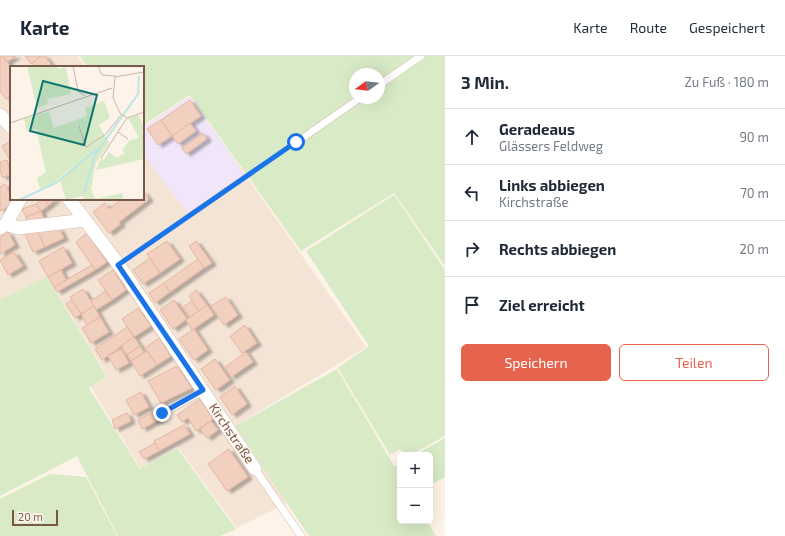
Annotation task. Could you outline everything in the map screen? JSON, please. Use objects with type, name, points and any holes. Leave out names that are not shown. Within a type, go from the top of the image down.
[{"type":"street","points":[[0,115],[10,126]]},
{"type":"street","points":[[19,200],[3,226],[18,228],[85,220]]},
{"type":"street","name":"Kirchstraße","points":[[70,200],[118,265],[256,469]]},
{"type":"lane","points":[[385,81],[421,56]]},
{"type":"lane","points":[[296,142],[351,104]]},
{"type":"lane","points":[[162,413],[203,390]]},
{"type":"lane","points":[[256,469],[301,536]]},
{"type":"path","points":[[118,265],[296,142]]},
{"type":"shaded area","points":[[0,56],[78,56],[84,66],[10,66],[10,200],[144,200],[144,126],[190,96],[366,347],[235,426],[287,503],[237,528],[177,446],[141,469],[91,387],[108,377],[47,277],[0,300]]},
{"type":"shaded area","points":[[190,97],[244,174],[187,213],[144,155],[144,127]]},
{"type":"green space","points":[[80,56],[445,56],[445,266],[394,193],[301,251],[190,95],[144,124],[144,66],[86,66]]},
{"type":"green space","points":[[394,195],[445,270],[445,436],[416,452],[402,452],[400,449],[390,455],[338,368],[369,346],[306,251]]},
{"type":"green space","points":[[47,277],[107,377],[89,388],[140,469],[177,448],[236,529],[220,536],[118,536],[77,456],[0,496],[0,300]]},
{"type":"green space","points":[[337,369],[394,466],[397,465],[397,524],[429,524],[436,536],[309,536],[235,426]]},
{"type":"green space","points":[[445,438],[445,477],[433,483],[433,452],[420,452]]},
{"type":"green space","points":[[50,474],[86,477],[117,536],[0,536],[0,499]]},
{"type":"building","points":[[0,56],[3,56],[10,66],[10,96],[6,99],[0,91]]},
{"type":"building","points":[[3,56],[16,56],[7,62]]},
{"type":"building","points":[[25,56],[41,56],[31,64]]},
{"type":"building","points":[[41,56],[45,56],[52,66],[34,66],[32,63]]},
{"type":"building","points":[[190,100],[201,116],[172,136],[161,120]]},
{"type":"building","points":[[161,120],[172,136],[158,145],[147,129]]},
{"type":"building","points":[[190,123],[196,131],[178,144],[172,136]]},
{"type":"building","points":[[203,133],[207,139],[186,154],[182,148]]},
{"type":"building","points":[[10,142],[10,160],[2,146]]},
{"type":"building","points":[[7,160],[10,175],[2,177],[0,162]]},
{"type":"building","points":[[5,184],[10,194],[10,200],[12,200],[8,207],[0,211],[0,187]]},
{"type":"building","points":[[144,192],[149,199],[119,222],[121,224],[109,233],[93,212],[105,203],[109,209],[121,200],[144,200]]},
{"type":"building","points":[[41,200],[45,200],[49,205],[41,211],[36,204]]},
{"type":"building","points":[[45,200],[55,200],[49,205]]},
{"type":"building","points":[[36,204],[41,211],[26,217],[22,209]]},
{"type":"building","points":[[41,211],[44,220],[27,223],[26,217]]},
{"type":"building","points":[[54,226],[55,230],[59,228],[64,238],[45,247],[37,230]]},
{"type":"building","points":[[37,230],[45,247],[33,252],[24,232]]},
{"type":"building","points":[[8,232],[15,245],[0,254],[0,237]]},
{"type":"building","points":[[87,233],[107,262],[95,270],[76,242]]},
{"type":"building","points":[[167,241],[180,259],[160,273],[147,254]]},
{"type":"building","points":[[196,241],[212,263],[204,268],[189,246]]},
{"type":"building","points":[[63,247],[72,263],[48,277],[39,261]]},
{"type":"building","points":[[14,252],[23,266],[8,275],[0,260]]},
{"type":"building","points":[[150,258],[160,273],[143,284],[133,270]]},
{"type":"building","points":[[198,259],[204,268],[170,292],[164,283]]},
{"type":"building","points":[[92,265],[95,270],[57,292],[54,287]]},
{"type":"building","points":[[61,270],[66,280],[54,287],[48,277]]},
{"type":"building","points":[[113,270],[126,290],[112,300],[98,280]]},
{"type":"building","points":[[164,283],[170,292],[155,303],[149,293]]},
{"type":"building","points":[[83,289],[94,306],[81,314],[70,297]]},
{"type":"building","points":[[196,290],[207,305],[199,311],[189,296]]},
{"type":"building","points":[[105,291],[112,300],[96,310],[91,301]]},
{"type":"building","points":[[226,297],[238,315],[224,325],[211,306]]},
{"type":"building","points":[[72,300],[81,314],[75,318],[66,304]]},
{"type":"building","points":[[174,300],[187,319],[173,329],[160,310]]},
{"type":"building","points":[[192,301],[199,311],[190,317],[183,307]]},
{"type":"building","points":[[207,305],[214,315],[192,330],[186,320]]},
{"type":"building","points":[[94,306],[100,317],[87,325],[81,314]]},
{"type":"building","points":[[138,308],[151,326],[134,337],[122,319]]},
{"type":"building","points":[[100,317],[109,332],[91,343],[82,328]]},
{"type":"building","points":[[245,325],[257,343],[242,353],[230,336]]},
{"type":"building","points":[[127,327],[134,337],[102,360],[95,349]]},
{"type":"building","points":[[194,329],[208,350],[194,360],[179,339]]},
{"type":"building","points":[[134,337],[140,346],[127,355],[121,346]]},
{"type":"building","points":[[159,338],[171,356],[157,365],[145,348]]},
{"type":"building","points":[[140,346],[144,352],[131,361],[127,355]]},
{"type":"building","points":[[121,349],[129,363],[116,370],[108,356]]},
{"type":"building","points":[[147,351],[157,365],[140,376],[131,361]]},
{"type":"building","points":[[246,352],[253,362],[231,377],[225,367]]},
{"type":"building","points":[[215,359],[230,380],[216,390],[201,369]]},
{"type":"building","points":[[177,366],[192,388],[161,403],[148,381]]},
{"type":"building","points":[[235,386],[247,404],[232,415],[220,397]]},
{"type":"building","points":[[141,392],[149,407],[134,415],[126,400]]},
{"type":"building","points":[[200,399],[213,419],[196,431],[188,418],[182,422],[177,415]]},
{"type":"building","points":[[156,411],[160,419],[142,429],[138,420]]},
{"type":"building","points":[[127,413],[131,421],[115,429],[112,420]]},
{"type":"building","points":[[211,421],[218,430],[207,438],[200,429]]},
{"type":"building","points":[[184,425],[190,434],[159,451],[154,441]]},
{"type":"building","points":[[155,443],[159,451],[144,459],[139,452]]},
{"type":"building","points":[[229,449],[248,477],[227,491],[208,464]]},
{"type":"route","points":[[162,413],[203,390],[118,265],[296,142]]}]
